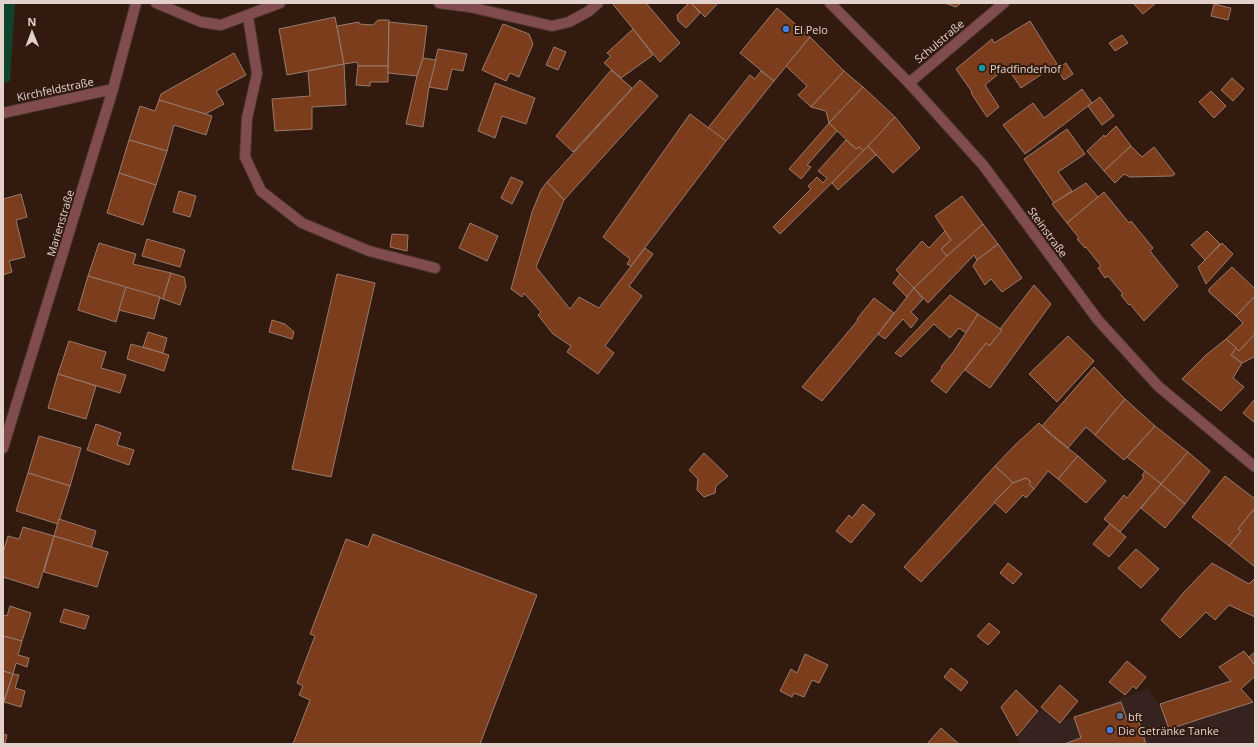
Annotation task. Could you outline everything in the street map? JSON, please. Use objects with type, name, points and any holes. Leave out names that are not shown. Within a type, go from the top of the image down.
[{"type":"street","name":"Marienstraße","points":[[3,448],[113,89],[136,3]]},
{"type":"street","points":[[156,3],[201,22],[221,25],[280,3]]},
{"type":"street","points":[[439,3],[470,7],[552,26],[569,22],[588,11],[598,3]]},
{"type":"street","name":"Schulstraße","points":[[909,83],[1004,3]]},
{"type":"street","name":"Steinstraße","points":[[836,5],[983,165],[1098,320],[1158,386],[1255,466]]},
{"type":"street","points":[[248,16],[257,74],[247,118],[245,157],[261,191],[302,223],[369,251],[435,268]]},
{"type":"street","name":"Kirchfeldstraße","points":[[3,113],[113,89]]},
{"type":"shaded area","points":[[1230,680],[1255,705],[1255,744],[1020,744],[1017,738],[1042,709],[1059,723],[1148,688],[1159,704]]},
{"type":"green space","points":[[3,3],[15,3],[10,81],[3,83]]},
{"type":"building","points":[[612,3],[646,3],[680,43],[660,62]]},
{"type":"building","points":[[689,3],[691,3],[700,13],[686,28],[678,21],[677,15]]},
{"type":"building","points":[[691,3],[718,3],[705,17]]},
{"type":"building","points":[[945,3],[961,3],[956,7]]},
{"type":"building","points":[[1133,3],[1156,3],[1143,14]]},
{"type":"building","points":[[1214,4],[1231,8],[1228,20],[1211,16]]},
{"type":"building","points":[[777,8],[810,37],[774,81],[740,53]]},
{"type":"building","points":[[335,17],[344,64],[287,75],[279,29]]},
{"type":"building","points":[[378,20],[389,20],[388,66],[358,66],[357,62],[344,64],[337,26],[359,22],[359,24],[373,25]]},
{"type":"building","name":"Pfadfinderhof","points":[[1030,21],[1057,64],[1021,88],[1007,67],[985,85],[999,107],[987,117],[956,69],[992,39],[994,43]]},
{"type":"building","points":[[389,22],[427,26],[423,58],[417,76],[388,73]]},
{"type":"building","points":[[503,24],[529,34],[533,44],[519,77],[510,73],[506,81],[482,70]]},
{"type":"building","points":[[633,29],[653,55],[621,78],[604,63],[611,56],[607,53]]},
{"type":"building","points":[[1122,35],[1128,43],[1115,51],[1109,43]]},
{"type":"building","points":[[810,37],[844,71],[811,107],[798,95],[807,86],[786,66]]},
{"type":"building","points":[[554,47],[566,52],[558,70],[546,65]]},
{"type":"building","points":[[438,49],[467,54],[463,71],[452,69],[447,90],[429,87]]},
{"type":"building","points":[[234,53],[246,75],[216,91],[224,104],[205,114],[159,100],[161,94]]},
{"type":"building","points":[[423,58],[436,60],[429,87],[423,127],[406,124],[417,76]]},
{"type":"building","points":[[1066,63],[1073,74],[1064,80],[1057,69]]},
{"type":"building","points":[[344,64],[346,105],[312,107],[312,129],[275,131],[272,99],[310,96],[308,71]]},
{"type":"building","points":[[358,66],[388,66],[388,82],[370,82],[370,86],[356,85]]},
{"type":"building","points":[[611,70],[632,88],[573,152],[556,136]]},
{"type":"building","points":[[761,71],[774,81],[726,141],[708,128],[750,75],[755,79]]},
{"type":"building","points":[[844,71],[863,87],[829,123],[826,111],[811,107]]},
{"type":"building","points":[[1232,78],[1244,89],[1233,101],[1221,90]]},
{"type":"building","points":[[640,80],[658,96],[564,200],[547,182]]},
{"type":"building","points":[[495,83],[535,98],[526,124],[502,116],[495,138],[478,131]]},
{"type":"building","points":[[863,87],[895,117],[864,151],[859,147],[856,149],[829,123]]},
{"type":"building","points":[[1082,89],[1092,103],[1025,154],[1003,125],[1033,103],[1044,118]]},
{"type":"building","points":[[1211,91],[1226,106],[1214,118],[1199,102]]},
{"type":"building","points":[[1100,97],[1114,116],[1102,125],[1088,106]]},
{"type":"building","points":[[159,100],[212,116],[206,135],[174,125],[167,151],[129,140],[140,106],[155,111]]},
{"type":"building","points":[[690,114],[726,141],[631,266],[627,264],[630,259],[603,237]]},
{"type":"building","points":[[895,117],[920,148],[893,173],[868,146]]},
{"type":"building","points":[[829,123],[837,131],[807,165],[811,167],[801,179],[789,169]]},
{"type":"building","points":[[1116,126],[1131,146],[1104,171],[1087,151]]},
{"type":"building","points":[[1067,129],[1085,154],[1058,172],[1072,191],[1054,203],[1024,159]]},
{"type":"building","points":[[129,140],[167,151],[156,185],[119,173]]},
{"type":"building","points":[[846,140],[856,149],[859,147],[864,151],[780,234],[773,227],[811,189],[808,186],[817,177],[823,183],[827,178],[818,171]]},
{"type":"building","points":[[868,146],[876,155],[838,190],[832,183]]},
{"type":"building","points":[[1131,146],[1142,157],[1154,147],[1175,174],[1172,176],[1130,177],[1124,174],[1115,183],[1104,171]]},
{"type":"building","points":[[119,173],[156,185],[143,225],[107,213]]},
{"type":"building","points":[[511,177],[523,182],[512,204],[501,198]]},
{"type":"building","points":[[547,182],[564,200],[536,267],[570,309],[579,297],[599,308],[645,248],[653,254],[629,286],[642,296],[605,346],[614,353],[598,374],[567,352],[571,346],[553,334],[538,315],[541,312],[524,293],[522,297],[511,289],[532,212],[541,190]]},
{"type":"building","points":[[1086,183],[1098,197],[1067,223],[1052,204]]},
{"type":"building","points":[[179,191],[196,196],[190,217],[173,212]]},
{"type":"building","points":[[1104,192],[1129,223],[1131,221],[1153,248],[1150,251],[1178,286],[1144,321],[1121,295],[1123,294],[1108,276],[1105,278],[1098,268],[1101,266],[1086,247],[1085,248],[1077,239],[1079,238],[1067,223]]},
{"type":"building","points":[[21,194],[27,217],[16,220],[25,257],[9,261],[12,272],[3,275],[3,199]]},
{"type":"building","points":[[962,196],[983,224],[947,256],[941,249],[951,240],[935,216]]},
{"type":"building","points":[[470,223],[498,236],[487,261],[459,248]]},
{"type":"building","points":[[983,224],[998,244],[977,260],[974,255],[928,303],[914,288]]},
{"type":"building","points":[[945,231],[951,240],[941,249],[947,256],[914,288],[896,270],[922,241],[929,248]]},
{"type":"building","points":[[1207,231],[1220,244],[1205,260],[1191,245]]},
{"type":"building","points":[[392,234],[408,235],[407,251],[390,247]]},
{"type":"building","points":[[147,239],[185,250],[180,267],[142,256]]},
{"type":"building","points":[[99,243],[136,254],[133,264],[171,273],[163,299],[88,276]]},
{"type":"building","points":[[1222,243],[1233,254],[1206,284],[1198,267]]},
{"type":"building","points":[[998,244],[1022,278],[1002,292],[991,279],[985,285],[973,266],[977,260]]},
{"type":"building","points":[[1232,267],[1255,289],[1255,296],[1236,316],[1209,292],[1209,289]]},
{"type":"building","points":[[171,273],[184,277],[186,286],[180,305],[163,299]]},
{"type":"building","points":[[337,274],[375,283],[331,477],[292,469]]},
{"type":"building","points":[[900,274],[914,288],[907,297],[893,283]]},
{"type":"building","points":[[88,276],[126,287],[116,322],[78,310]]},
{"type":"building","points":[[1034,285],[1051,304],[990,388],[965,370],[986,343],[989,346],[1002,330],[1000,329]]},
{"type":"building","points":[[126,287],[160,297],[154,319],[119,310]]},
{"type":"building","points":[[914,288],[923,299],[911,312],[918,319],[911,328],[903,319],[885,339],[878,334]]},
{"type":"building","points":[[950,295],[978,314],[966,333],[959,328],[950,338],[934,324],[901,357],[895,353]]},
{"type":"building","points":[[1255,296],[1255,334],[1239,351],[1226,339],[1243,323],[1236,316]]},
{"type":"building","points":[[874,298],[894,313],[822,401],[802,387],[858,320],[857,319]]},
{"type":"building","points":[[978,314],[1002,330],[989,346],[986,343],[946,393],[931,381],[954,351]]},
{"type":"building","points":[[272,320],[285,324],[294,332],[292,339],[269,332]]},
{"type":"building","points":[[148,332],[167,338],[163,353],[143,347]]},
{"type":"building","points":[[1255,334],[1254,357],[1242,363],[1231,355],[1236,348],[1239,351]]},
{"type":"building","points":[[1068,336],[1094,361],[1057,402],[1029,374]]},
{"type":"building","points":[[1226,339],[1236,348],[1231,355],[1242,363],[1233,378],[1244,387],[1221,411],[1182,379],[1206,355]]},
{"type":"building","points":[[69,341],[106,352],[101,368],[126,375],[120,393],[58,374]]},
{"type":"building","points":[[131,344],[169,355],[164,371],[127,359]]},
{"type":"building","points":[[1094,367],[1125,399],[1095,435],[1086,427],[1068,448],[1042,426]]},
{"type":"building","points":[[58,374],[96,386],[86,419],[48,408]]},
{"type":"building","points":[[1125,399],[1155,426],[1124,460],[1095,435]]},
{"type":"building","points":[[1255,399],[1255,423],[1243,413]]},
{"type":"building","points":[[1039,423],[1051,435],[1078,456],[1058,479],[1048,471],[1034,489],[1029,484],[1031,482],[1026,478],[1013,483],[995,466]]},
{"type":"building","points":[[96,424],[121,433],[117,445],[134,450],[129,465],[87,450]]},
{"type":"building","points":[[1155,426],[1188,452],[1161,484],[1127,457]]},
{"type":"building","points":[[39,436],[81,448],[70,486],[28,473]]},
{"type":"building","points":[[1188,452],[1210,471],[1185,504],[1161,484]]},
{"type":"building","points":[[704,453],[728,476],[716,486],[715,493],[704,497],[697,490],[698,479],[689,470]]},
{"type":"building","points":[[1078,456],[1106,481],[1086,503],[1058,479]]},
{"type":"building","points":[[995,466],[1013,483],[921,582],[904,567]]},
{"type":"building","points":[[1145,471],[1161,484],[1120,532],[1104,519],[1124,495],[1127,498],[1144,477],[1142,476]]},
{"type":"building","points":[[28,473],[70,486],[58,524],[16,511]]},
{"type":"building","points":[[1225,476],[1255,499],[1255,508],[1238,529],[1241,531],[1229,546],[1192,517]]},
{"type":"building","points":[[1026,478],[1031,482],[1029,484],[1034,489],[1026,498],[1023,495],[1006,513],[994,502],[1013,483]]},
{"type":"building","points":[[1161,484],[1185,504],[1165,528],[1141,508]]},
{"type":"building","points":[[863,504],[875,514],[851,543],[836,531],[849,515],[852,518]]},
{"type":"building","points":[[1255,508],[1255,567],[1229,546],[1241,531],[1238,529]]},
{"type":"building","points":[[59,519],[96,531],[91,548],[54,536]]},
{"type":"building","points":[[1110,524],[1126,537],[1109,557],[1093,544]]},
{"type":"building","points":[[23,527],[54,536],[38,588],[3,577],[3,553],[8,536],[19,539]]},
{"type":"building","points":[[373,534],[537,595],[480,744],[293,744],[310,700],[299,695],[303,686],[297,683],[315,636],[310,634],[346,539],[368,547]]},
{"type":"building","points":[[54,536],[108,552],[97,587],[44,572]]},
{"type":"building","points":[[1136,549],[1159,569],[1141,588],[1118,568]]},
{"type":"building","points":[[1008,563],[1022,574],[1013,584],[1000,573]]},
{"type":"building","points":[[1212,563],[1249,584],[1255,578],[1255,617],[1229,605],[1215,620],[1206,612],[1180,638],[1161,620],[1184,592]]},
{"type":"building","points":[[10,606],[31,613],[22,641],[3,636],[3,615],[7,616]]},
{"type":"building","points":[[64,609],[89,616],[85,629],[60,622]]},
{"type":"building","points":[[989,623],[1000,632],[988,645],[977,636]]},
{"type":"building","points":[[3,636],[22,641],[18,655],[29,658],[27,667],[16,663],[13,674],[3,671]]},
{"type":"building","points":[[1244,651],[1255,665],[1255,676],[1241,689],[1253,702],[1169,729],[1160,704],[1231,681],[1219,667]]},
{"type":"building","points":[[1255,652],[1255,665],[1249,657]]},
{"type":"building","points":[[805,654],[828,665],[819,683],[812,680],[804,697],[794,693],[792,697],[780,691],[791,669],[797,673]]},
{"type":"building","points":[[1127,661],[1146,677],[1136,689],[1133,686],[1125,695],[1109,682]]},
{"type":"building","points":[[951,668],[968,682],[961,691],[944,677]]},
{"type":"building","points":[[3,671],[13,674],[3,703]]},
{"type":"building","points":[[13,674],[19,675],[15,688],[25,691],[21,707],[4,702]]},
{"type":"building","points":[[1060,685],[1078,701],[1060,723],[1041,707]]},
{"type":"building","points":[[1016,690],[1038,711],[1017,736],[1001,707]]},
{"type":"building","name":"Die Getränke Tanke","points":[[1121,702],[1128,722],[1138,719],[1146,744],[1064,744],[1081,738],[1074,717]]},
{"type":"building","points":[[941,728],[959,744],[927,744]]},
{"type":"building","points":[[3,734],[7,735],[5,744],[3,744]]},
{"type":"place","name":"El Pelo","points":[[786,29]]},
{"type":"place","name":"Pfadfinderhof","points":[[982,68]]},
{"type":"place","name":"bft","points":[[1120,716]]},
{"type":"place","name":"Die Getränke Tanke","points":[[1110,730]]}]
